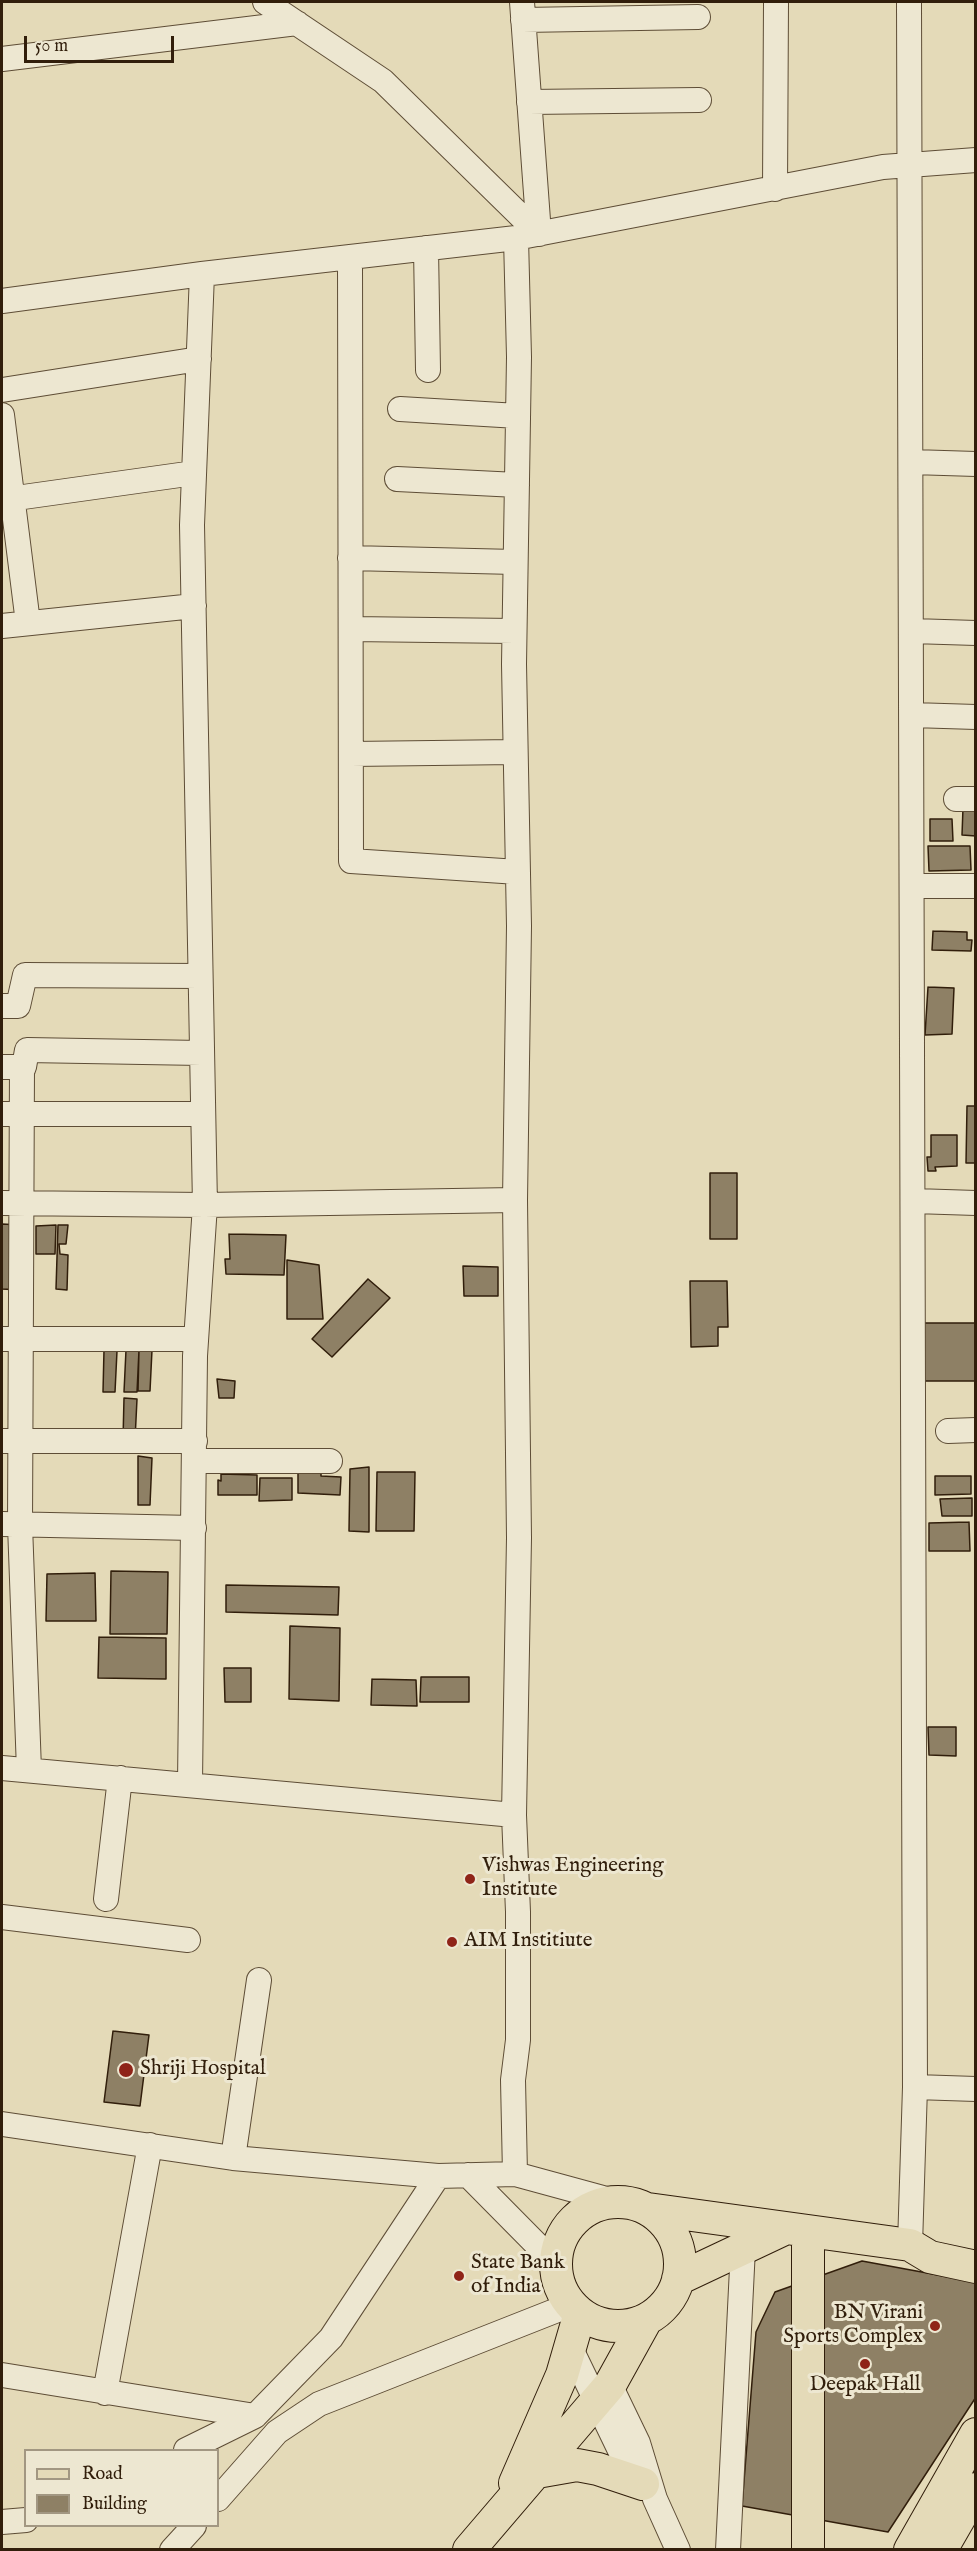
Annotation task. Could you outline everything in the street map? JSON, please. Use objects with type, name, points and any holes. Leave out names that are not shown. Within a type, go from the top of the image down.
[{"type":"main road","points":[[614,2201],[635,2203],[648,2209],[670,2228],[679,2248],[681,2269],[675,2290],[663,2307],[646,2320],[625,2326],[604,2325],[575,2309],[559,2288],[555,2263],[556,2249],[564,2231],[577,2216],[594,2205],[614,2201]]},
{"type":"main road","points":[[648,2209],[915,2246],[941,2242],[975,2248]]},
{"type":"main road","points":[[678,2280],[743,2248],[796,2230]]},
{"type":"main road","points":[[796,2230],[808,2550]]},
{"type":"main road","points":[[915,2246],[930,2257],[975,2267]]},
{"type":"main road","points":[[502,2511],[562,2375],[570,2347],[575,2309]]},
{"type":"main road","points":[[469,2550],[603,2394],[646,2320]]},
{"type":"main road","points":[[910,2550],[975,2434]]},
{"type":"main road","points":[[537,2472],[577,2465],[598,2469],[649,2491]]},
{"type":"main road","points":[[941,2550],[972,2501]]},
{"type":"street","points":[[265,2],[383,81],[527,236]]},
{"type":"street","points":[[775,189],[776,2]]},
{"type":"street","points":[[909,2],[912,165],[915,2246]]},
{"type":"street","points":[[515,2174],[513,2080],[518,2040],[518,1912],[514,1815],[519,1538],[515,1200],[518,872],[514,631],[518,416],[527,236],[529,102],[523,11],[698,17]]},
{"type":"street","points":[[2,59],[297,23]]},
{"type":"street","points":[[529,102],[699,100]]},
{"type":"street","points":[[2,301],[202,274],[527,236],[882,167],[975,160]]},
{"type":"street","points":[[426,249],[428,370]]},
{"type":"street","points":[[350,257],[351,861],[518,872]]},
{"type":"street","points":[[190,1783],[196,1339],[205,1205],[194,606],[194,473],[202,274]]},
{"type":"street","points":[[2,390],[199,359]]},
{"type":"street","points":[[400,409],[518,416]]},
{"type":"street","points":[[2,415],[7,499],[28,623]]},
{"type":"street","points":[[912,462],[975,464]]},
{"type":"street","points":[[7,499],[194,473]]},
{"type":"street","points":[[397,479],[517,485]]},
{"type":"street","points":[[350,558],[515,562]]},
{"type":"street","points":[[2,626],[194,606]]},
{"type":"street","points":[[351,629],[514,631]]},
{"type":"street","points":[[912,631],[975,633]]},
{"type":"street","points":[[912,715],[975,717]]},
{"type":"street","points":[[351,754],[515,752]]},
{"type":"street","points":[[913,886],[975,886]]},
{"type":"street","points":[[2,1005],[18,1006],[25,975],[200,976]]},
{"type":"street","points":[[29,1770],[11,1525],[12,1067],[24,1066],[27,1050],[201,1053]]},
{"type":"street","points":[[12,1114],[203,1114]]},
{"type":"street","points":[[12,1203],[205,1205],[515,1200]]},
{"type":"street","points":[[914,1201],[975,1203]]},
{"type":"street","points":[[11,1339],[196,1339]]},
{"type":"street","points":[[948,1431],[975,1430]]},
{"type":"street","points":[[11,1441],[330,1461]]},
{"type":"street","points":[[11,1525],[194,1528]]},
{"type":"street","points":[[2,1767],[514,1815]]},
{"type":"street","points":[[106,1899],[120,1778]]},
{"type":"street","points":[[2,1917],[188,1940]]},
{"type":"street","points":[[233,2158],[259,1980]]},
{"type":"street","points":[[915,2087],[975,2089]]},
{"type":"street","points":[[2,2124],[233,2158],[438,2176],[515,2174],[614,2201]]},
{"type":"street","points":[[105,2393],[150,2145]]},
{"type":"street","points":[[468,2175],[555,2263]]},
{"type":"street","points":[[190,2449],[255,2416],[331,2338],[438,2176]]},
{"type":"street","points":[[728,2550],[743,2248]]},
{"type":"street","points":[[219,2498],[277,2432],[319,2404],[575,2309]]},
{"type":"street","points":[[570,2347],[582,2370],[603,2394],[638,2443],[649,2491],[678,2550]]},
{"type":"street","points":[[2,2376],[255,2416]]},
{"type":"street","points":[[2,2522],[24,2520]]},
{"type":"street","points":[[172,2550],[193,2527]]},
{"type":"building","points":[[963,808],[976,808],[976,836],[962,835]]},
{"type":"building","points":[[930,819],[952,819],[953,841],[930,841]]},
{"type":"building","points":[[928,846],[970,846],[971,870],[929,871]]},
{"type":"building","points":[[933,931],[967,932],[967,940],[972,940],[971,951],[932,950]]},
{"type":"building","points":[[928,987],[954,988],[952,1034],[925,1035]]},
{"type":"building","points":[[967,1106],[976,1106],[976,1163],[966,1163]]},
{"type":"building","points":[[931,1135],[957,1135],[957,1166],[935,1167],[936,1171],[928,1171],[927,1157],[931,1157]]},
{"type":"building","points":[[710,1173],[737,1173],[737,1239],[710,1239]]},
{"type":"building","points":[[2,1224],[20,1225],[20,1290],[2,1289]]},
{"type":"building","points":[[56,1225],[55,1254],[36,1254],[36,1226]]},
{"type":"building","points":[[58,1225],[68,1225],[66,1244],[59,1244],[60,1254],[68,1255],[67,1290],[56,1289]]},
{"type":"building","points":[[229,1234],[286,1235],[284,1275],[226,1274],[225,1259],[230,1259]]},
{"type":"building","points":[[287,1260],[319,1265],[323,1319],[287,1319]]},
{"type":"building","points":[[463,1266],[498,1267],[498,1296],[464,1296]]},
{"type":"building","points":[[368,1279],[390,1298],[332,1357],[312,1339]]},
{"type":"building","points":[[690,1281],[727,1281],[728,1327],[718,1327],[718,1346],[691,1347]]},
{"type":"building","points":[[922,1323],[976,1323],[976,1381],[922,1381]]},
{"type":"building","points":[[139,1349],[152,1350],[150,1391],[138,1391]]},
{"type":"building","points":[[104,1350],[117,1351],[115,1392],[103,1392]]},
{"type":"building","points":[[126,1350],[139,1350],[137,1392],[124,1392]]},
{"type":"building","points":[[217,1379],[235,1381],[234,1398],[219,1398]]},
{"type":"building","points":[[124,1398],[137,1399],[135,1440],[123,1440]]},
{"type":"building","points":[[138,1456],[152,1458],[150,1505],[138,1505]]},
{"type":"building","points":[[369,1467],[369,1532],[349,1531],[350,1469]]},
{"type":"building","points":[[298,1471],[321,1472],[321,1476],[341,1477],[340,1495],[298,1493]]},
{"type":"building","points":[[377,1472],[415,1472],[414,1531],[376,1531]]},
{"type":"building","points":[[221,1474],[257,1475],[257,1495],[218,1495],[218,1480],[221,1481]]},
{"type":"building","points":[[935,1476],[971,1476],[971,1494],[935,1495]]},
{"type":"building","points":[[260,1478],[292,1478],[292,1500],[259,1501]]},
{"type":"building","points":[[972,1498],[972,1516],[942,1516],[940,1499]]},
{"type":"building","points":[[969,1522],[970,1551],[929,1551],[929,1523]]},
{"type":"building","points":[[111,1571],[168,1572],[167,1634],[110,1634]]},
{"type":"building","points":[[95,1573],[96,1621],[46,1621],[47,1574]]},
{"type":"building","points":[[226,1585],[339,1587],[338,1615],[226,1612]]},
{"type":"building","points":[[290,1626],[340,1628],[339,1701],[289,1699]]},
{"type":"building","points":[[99,1637],[166,1638],[166,1679],[98,1678]]},
{"type":"building","points":[[224,1668],[251,1668],[251,1702],[225,1702]]},
{"type":"building","points":[[421,1677],[469,1677],[469,1702],[420,1702]]},
{"type":"building","points":[[372,1679],[416,1680],[417,1706],[371,1705]]},
{"type":"building","points":[[928,1727],[956,1727],[956,1756],[929,1755]]},
{"type":"building","points":[[113,2031],[149,2035],[140,2106],[104,2102]]},
{"type":"building","name":"Deepak Hall","points":[[862,2261],[976,2282],[976,2397],[888,2532],[742,2506],[756,2332],[775,2292]]},
{"type":"place","name":"Vishwas Engineering Institute","points":[[470,1879]]},
{"type":"place","name":"AIM Institiute","points":[[452,1942]]},
{"type":"place","name":"Shriji Hospital","points":[[126,2070]]},
{"type":"place","name":"State Bank of India","points":[[459,2276]]},
{"type":"place","name":"BN Virani Sports Complex","points":[[935,2326]]},
{"type":"place","name":"Deepak Hall","points":[[865,2364]]}]
